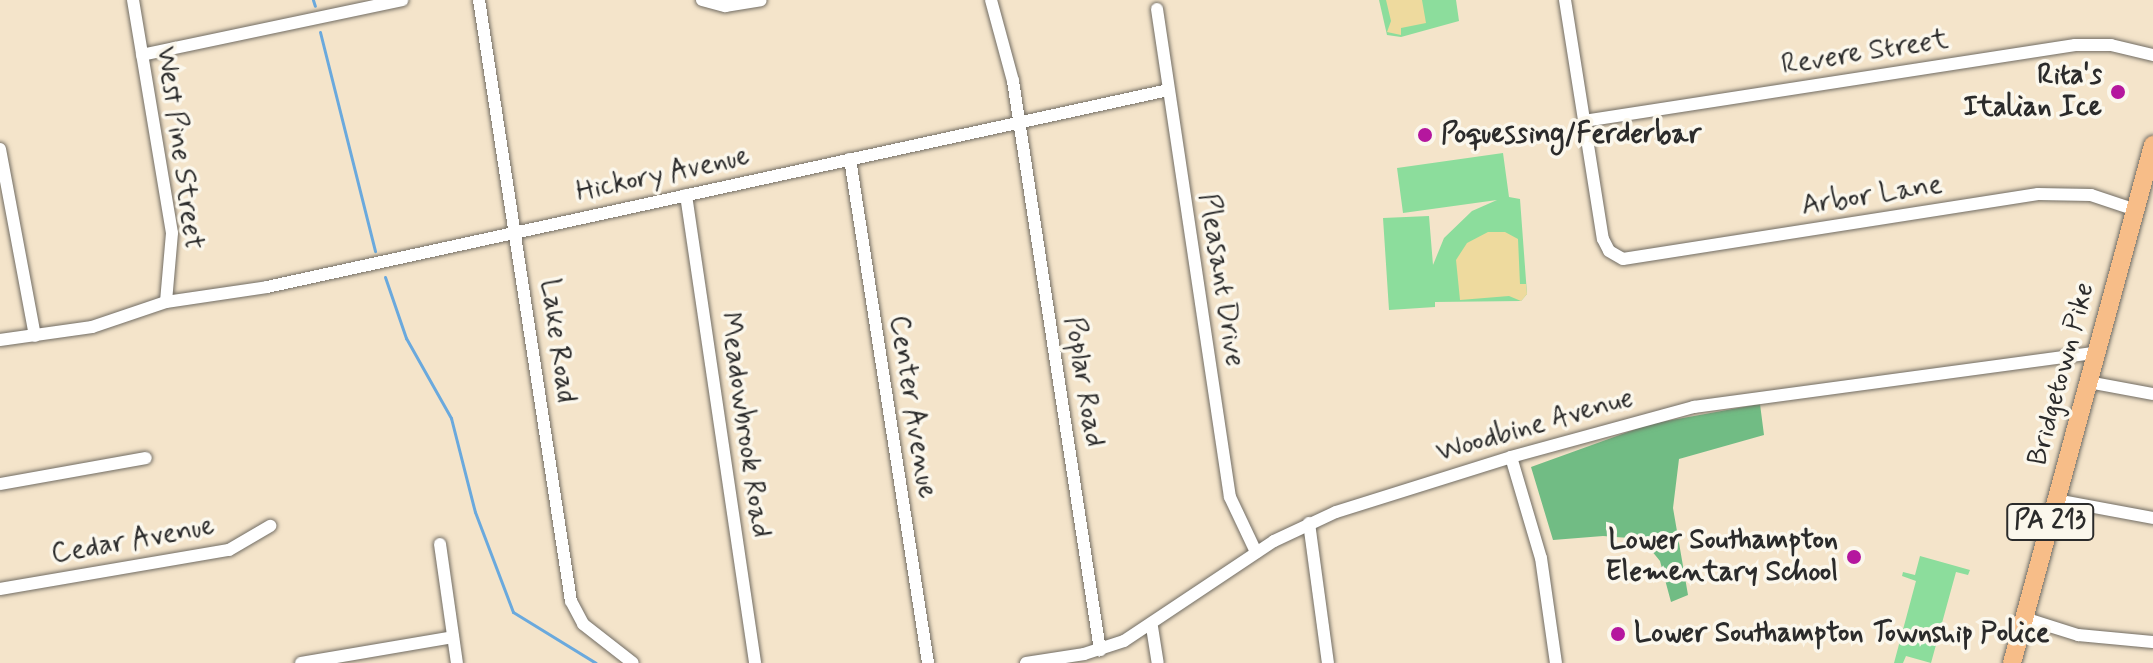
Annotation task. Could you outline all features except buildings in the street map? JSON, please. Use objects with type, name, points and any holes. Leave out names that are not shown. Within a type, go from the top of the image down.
[{"type":"main road","name":"Bridgetown Pike","points":[[2012,663],[2153,145]]},
{"type":"street","name":"West Pine Street","points":[[133,0],[172,233],[166,302]]},
{"type":"street","points":[[142,55],[402,0]]},
{"type":"street","name":"Lake Road","points":[[479,0],[571,601],[583,624],[633,663]]},
{"type":"street","points":[[702,0],[725,6],[761,0]]},
{"type":"street","name":"Poplar Road","points":[[991,0],[1007,53],[1019,122],[1100,650]]},
{"type":"street","points":[[1565,0],[1584,121]]},
{"type":"street","name":"Pleasant Drive","points":[[1157,9],[1230,497],[1256,552]]},
{"type":"street","name":"Revere Street","points":[[1584,121],[2075,45],[2111,45],[2153,55]]},
{"type":"street","name":"Hickory Avenue","points":[[0,340],[92,327],[166,302],[267,287],[1168,90]]},
{"type":"street","name":"Arbor Lane","points":[[1584,121],[1603,239],[1615,256],[1623,259],[2048,193],[2091,195],[2136,210]]},
{"type":"street","points":[[0,149],[35,336]]},
{"type":"street","name":"Center Avenue","points":[[850,159],[928,663]]},
{"type":"street","name":"Meadowbrook Road","points":[[686,195],[755,663]]},
{"type":"street","name":"Woodbine Avenue","points":[[1026,663],[1100,650],[1152,627],[1256,552],[1309,523],[1511,457],[1694,407],[2096,353]]},
{"type":"street","points":[[2088,382],[2153,394]]},
{"type":"street","points":[[1511,457],[1541,558],[1556,663]]},
{"type":"street","points":[[0,484],[146,458]]},
{"type":"street","points":[[2056,500],[2153,518]]},
{"type":"street","points":[[1309,523],[1328,663]]},
{"type":"street","name":"Cedar Avenue","points":[[0,589],[229,550],[270,526]]},
{"type":"street","points":[[440,544],[457,663]]},
{"type":"street","points":[[2024,618],[2078,635],[2153,642]]},
{"type":"street","points":[[1152,627],[1158,663]]},
{"type":"street","points":[[301,663],[453,637]]},
{"type":"green space","points":[[1379,0],[1456,0],[1459,21],[1401,37],[1387,35]]},
{"type":"green space","points":[[1503,153],[1509,197],[1520,199],[1527,294],[1521,301],[1435,302],[1435,307],[1389,310],[1383,218],[1429,216],[1433,265],[1444,238],[1472,211],[1497,200],[1403,213],[1397,168]]},
{"type":"green space","points":[[1760,404],[1764,435],[1679,459],[1673,508],[1688,595],[1671,602],[1660,561],[1642,539],[1603,536],[1553,540],[1531,467],[1650,424]]},
{"type":"green space","points":[[1920,556],[1970,570],[1968,575],[1956,572],[1931,663],[1906,656],[1903,663],[1894,663],[1916,581],[1902,576],[1903,572],[1915,575]]},
{"type":"sand","points":[[1386,0],[1422,0],[1426,23],[1401,28],[1401,35],[1387,32],[1391,21]]},
{"type":"sand","points":[[1488,232],[1505,232],[1518,239],[1520,284],[1526,284],[1527,294],[1521,301],[1509,296],[1460,300],[1456,260],[1467,243]]},
{"type":"waterway","points":[[313,0],[315,6]]},
{"type":"waterway","points":[[320,32],[375,251]]},
{"type":"waterway","points":[[385,277],[406,338],[451,418],[475,512],[513,612],[596,663]]},
{"type":"place","name":"Rita's Italian Ice","points":[[2118,92]]},
{"type":"place","name":"Poquessing/Ferderbar","points":[[1425,135]]},
{"type":"place","name":"Lower Southampton Elementary School","points":[[1854,557]]},
{"type":"place","name":"Lower Southampton Township Police","points":[[1618,634]]}]
